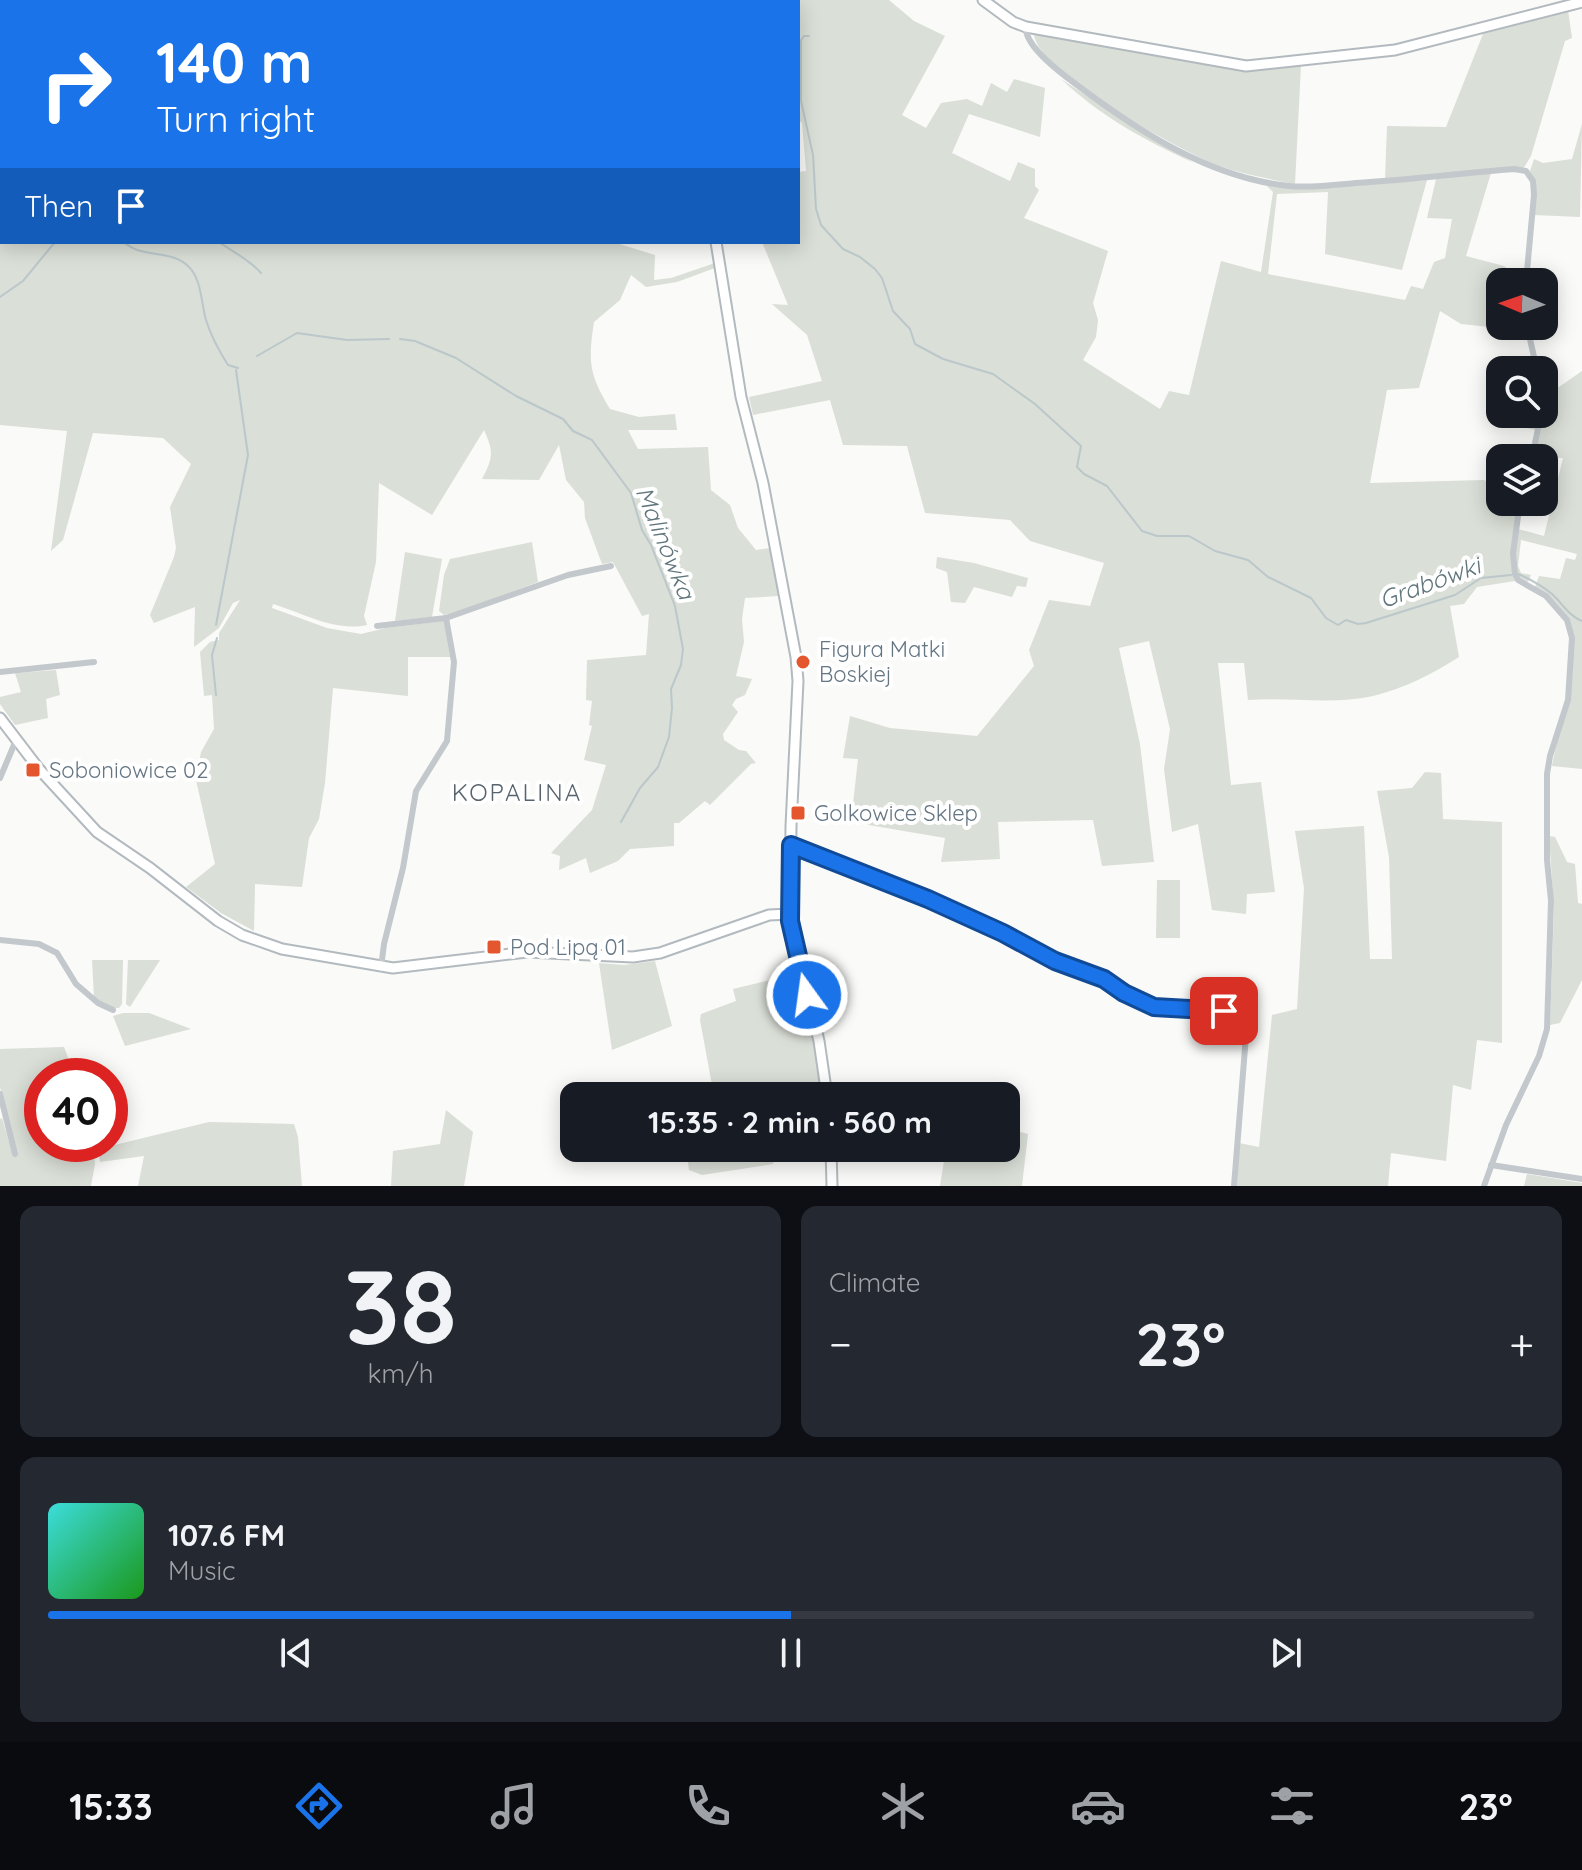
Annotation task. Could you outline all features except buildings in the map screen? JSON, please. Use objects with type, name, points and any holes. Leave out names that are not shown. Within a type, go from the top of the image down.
[{"type":"street","points":[[983,0],[1013,22],[1026,27],[1218,62],[1256,65],[1395,50],[1582,2]]},
{"type":"street","points":[[1026,27],[1027,37],[1043,56],[1090,94],[1169,147],[1220,168],[1289,186],[1514,169],[1526,171],[1533,181],[1534,195],[1527,268]]},
{"type":"street","points":[[716,244],[741,397],[763,483],[796,657],[798,688],[790,914],[819,1041],[825,1082]]},
{"type":"street","points":[[1484,1186],[1506,1125],[1539,1056],[1547,1029],[1551,901],[1547,860],[1547,774],[1568,700],[1572,638],[1567,620],[1546,596],[1518,580],[1515,574],[1513,553],[1518,516]]},
{"type":"street","points":[[377,626],[446,618],[568,575],[611,566]]},
{"type":"street","points":[[381,968],[416,791],[447,741],[454,662],[446,618]]},
{"type":"street","points":[[0,672],[94,662]]},
{"type":"street","points":[[0,718],[39,769],[90,826],[218,921],[268,945],[381,968],[416,967],[527,952],[643,956],[673,949],[769,915],[790,914]]},
{"type":"street","points":[[0,778],[18,741]]},
{"type":"street","points":[[791,845],[928,899],[1055,961],[1104,979],[1124,993],[1154,1007],[1200,1007],[1244,1016],[1247,1023],[1234,1186]]},
{"type":"street","points":[[0,940],[39,944],[57,953],[76,984],[98,1003],[113,1010]]},
{"type":"street","points":[[0,1094],[15,1154]]},
{"type":"street","points":[[831,1162],[832,1186]]},
{"type":"street","points":[[1491,1165],[1582,1179]]},
{"type":"shaded area","points":[[800,0],[889,0],[914,21],[945,36],[902,115],[926,128],[941,103],[967,99],[982,106],[991,83],[1007,92],[1014,79],[1045,88],[1040,137],[969,114],[952,153],[1010,181],[1018,162],[1035,169],[1035,186],[1039,190],[1024,218],[1108,251],[1093,303],[1098,320],[1096,337],[1083,360],[1160,409],[1169,391],[1189,395],[1221,261],[1261,272],[1273,192],[1267,186],[1328,187],[1427,180],[1402,270],[1325,254],[1328,192],[1277,194],[1268,274],[1405,300],[1411,286],[1423,289],[1434,262],[1445,258],[1452,219],[1427,218],[1436,179],[1491,173],[1466,256],[1507,268],[1486,268],[1486,327],[1461,324],[1440,311],[1419,388],[1387,390],[1370,483],[1486,481],[1486,516],[1516,516],[1511,562],[1515,581],[1477,587],[1464,604],[1450,606],[1459,657],[1418,680],[1373,696],[1342,700],[1248,700],[1244,663],[1218,663],[1231,785],[1261,782],[1275,892],[1247,894],[1246,914],[1212,910],[1198,824],[1172,832],[1164,769],[1170,729],[1149,641],[1119,648],[1140,744],[1154,862],[1102,866],[1093,820],[998,822],[1000,859],[941,862],[945,838],[851,822],[858,759],[843,758],[850,716],[890,728],[977,736],[1034,666],[1029,650],[1049,600],[1090,606],[1104,563],[1030,541],[1010,520],[925,513],[907,446],[843,445],[830,400],[753,415],[749,397],[822,381],[807,335],[772,304],[788,305],[763,244],[800,244],[800,172],[806,171],[800,122]]},
{"type":"shaded area","points":[[1568,10],[1572,38],[1565,41],[1531,156],[1523,169],[1385,180],[1387,126],[1446,127],[1483,34]]},
{"type":"shaded area","points":[[1034,34],[1231,68],[1256,70],[1301,65],[1295,184],[1217,165],[1144,127],[1058,69],[1041,50]]},
{"type":"shaded area","points":[[1061,79],[1194,163],[1124,127],[1091,105]]},
{"type":"shaded area","points":[[1582,124],[1580,217],[1534,215],[1534,179],[1530,171],[1534,159],[1543,163],[1572,159]]},
{"type":"shaded area","points":[[0,244],[619,244],[655,255],[654,280],[671,278],[715,263],[715,268],[677,282],[646,287],[631,275],[620,300],[594,322],[592,367],[610,409],[639,417],[675,414],[677,430],[628,430],[638,449],[708,447],[711,490],[730,505],[738,528],[756,550],[770,548],[779,596],[745,598],[742,619],[744,642],[736,676],[752,679],[745,695],[732,705],[738,712],[723,734],[724,740],[746,751],[756,763],[751,764],[710,805],[705,801],[679,823],[674,823],[674,846],[630,849],[618,861],[590,873],[586,858],[559,870],[560,856],[551,853],[592,810],[606,765],[584,760],[592,726],[589,725],[592,701],[586,700],[587,660],[646,655],[649,614],[642,616],[613,562],[602,564],[585,518],[584,502],[566,480],[559,445],[539,480],[482,479],[491,455],[484,430],[432,515],[379,483],[376,562],[364,616],[367,625],[331,624],[273,604],[272,608],[327,628],[361,634],[444,621],[450,657],[408,657],[408,696],[333,688],[325,783],[319,819],[309,838],[302,887],[255,884],[254,931],[221,913],[186,887],[215,864],[196,780],[201,752],[214,729],[212,695],[204,696],[200,652],[210,642],[219,640],[219,633],[240,600],[233,603],[219,628],[194,647],[195,607],[154,623],[150,615],[176,548],[170,507],[191,464],[163,438],[93,433],[63,540],[51,551],[67,431],[0,425]]},
{"type":"shaded area","points":[[1582,371],[1582,769],[1552,766],[1571,674],[1573,637],[1567,618],[1535,587],[1539,576],[1560,579],[1566,558],[1575,560],[1577,554],[1521,540],[1518,566],[1521,573],[1531,575],[1528,582],[1518,577],[1515,559],[1518,529],[1544,536],[1549,516],[1558,516],[1558,479],[1563,458],[1558,458],[1558,444],[1538,444],[1541,428],[1558,428],[1559,387]]},
{"type":"shaded area","points":[[532,542],[538,582],[450,614],[444,615],[439,611],[444,575],[450,559]]},
{"type":"shaded area","points":[[405,552],[442,559],[432,617],[395,621]]},
{"type":"shaded area","points":[[937,557],[974,563],[1028,578],[1026,587],[1017,586],[1012,597],[974,587],[965,603],[951,602],[947,572],[936,568]]},
{"type":"shaded area","points":[[56,670],[60,695],[46,699],[48,718],[15,725],[0,704],[0,697],[21,692],[15,673]]},
{"type":"shaded area","points":[[1425,772],[1441,773],[1443,819],[1502,822],[1502,1043],[1477,1040],[1471,1090],[1453,1085],[1446,1161],[1391,1153],[1388,1186],[1237,1186],[1239,1143],[1259,1147],[1272,1015],[1297,1009],[1304,888],[1295,831],[1364,826],[1370,959],[1392,959],[1389,857],[1377,791],[1412,788]]},
{"type":"shaded area","points":[[1549,836],[1555,837],[1567,862],[1575,864],[1578,903],[1582,904],[1582,980],[1560,1023],[1550,1025],[1554,909]]},
{"type":"shaded area","points":[[1157,880],[1180,880],[1180,938],[1156,938]]},
{"type":"shaded area","points":[[92,960],[123,960],[122,1004],[119,1008],[94,998]]},
{"type":"shaded area","points":[[128,960],[160,960],[130,1007],[126,1004]]},
{"type":"shaded area","points":[[655,961],[672,1026],[612,1050],[599,963],[624,965]]},
{"type":"shaded area","points":[[795,974],[800,977],[815,1031],[823,1082],[711,1082],[701,1014],[736,1001],[733,989]]},
{"type":"shaded area","points":[[149,1013],[191,1029],[125,1046],[113,1016]]},
{"type":"shaded area","points":[[64,1047],[68,1058],[24,1058],[24,1162],[95,1162],[91,1186],[0,1186],[2,1118],[13,1155],[17,1154],[0,1087],[0,1049]]},
{"type":"shaded area","points":[[446,1110],[473,1132],[464,1186],[391,1186],[393,1151],[440,1144]]},
{"type":"shaded area","points":[[209,1122],[294,1124],[302,1186],[138,1186],[144,1156],[128,1158],[128,1142]]},
{"type":"shaded area","points":[[1020,1132],[1028,1134],[1022,1186],[940,1186],[944,1162],[1020,1162]]},
{"type":"shaded area","points":[[688,1162],[773,1162],[702,1175],[689,1170]]},
{"type":"shaded area","points":[[1527,1174],[1582,1183],[1582,1186],[1524,1186]]},
{"type":"waterway","name":"Grabówki","points":[[809,36],[801,40],[801,101],[813,155],[816,209],[821,225],[843,249],[875,269],[882,278],[893,311],[910,329],[915,344],[943,359],[993,374],[1035,404],[1081,446],[1077,467],[1107,486],[1142,531],[1157,536],[1189,536],[1215,551],[1248,560],[1268,577],[1311,598],[1326,618],[1338,625],[1346,620],[1366,623],[1455,595],[1481,578],[1511,575]]},
{"type":"waterway","name":"Malinówka","points":[[0,297],[23,281],[53,244]]},
{"type":"waterway","name":"Malinówka","points":[[127,244],[139,251],[173,257],[193,271],[199,284],[206,320],[216,343],[228,365],[238,368]]},
{"type":"waterway","points":[[222,244],[261,273]]},
{"type":"waterway","name":"Malinówka","points":[[257,356],[297,333],[347,340],[389,339]]},
{"type":"waterway","name":"Malinówka","points":[[400,339],[415,341],[456,358],[516,396],[563,419],[573,431],[592,440],[631,493],[642,530],[675,606],[683,649],[681,665],[671,689],[669,737],[658,767],[640,788],[621,822]]},
{"type":"waterway","points":[[216,625],[248,455],[236,370]]},
{"type":"waterway","name":"Grabówki","points":[[1518,574],[1548,591],[1582,621]]},
{"type":"waterway","points":[[216,695],[212,655],[217,638]]},
{"type":"place","name":"Figura Matki Boskiej","points":[[803,662]]},
{"type":"place","name":"Soboniowice 02","points":[[33,770]]},
{"type":"place","name":"Golkowice Sklep","points":[[798,813]]},
{"type":"place","name":"Pod Lipą 01","points":[[494,947]]},
{"type":"district","name":"KOPALINA","points":[[517,793]]},
{"type":"route","points":[[807,995],[790,921],[791,845],[928,899],[1055,961],[1104,979],[1124,993],[1154,1007],[1200,1007],[1224,1011]]}]
